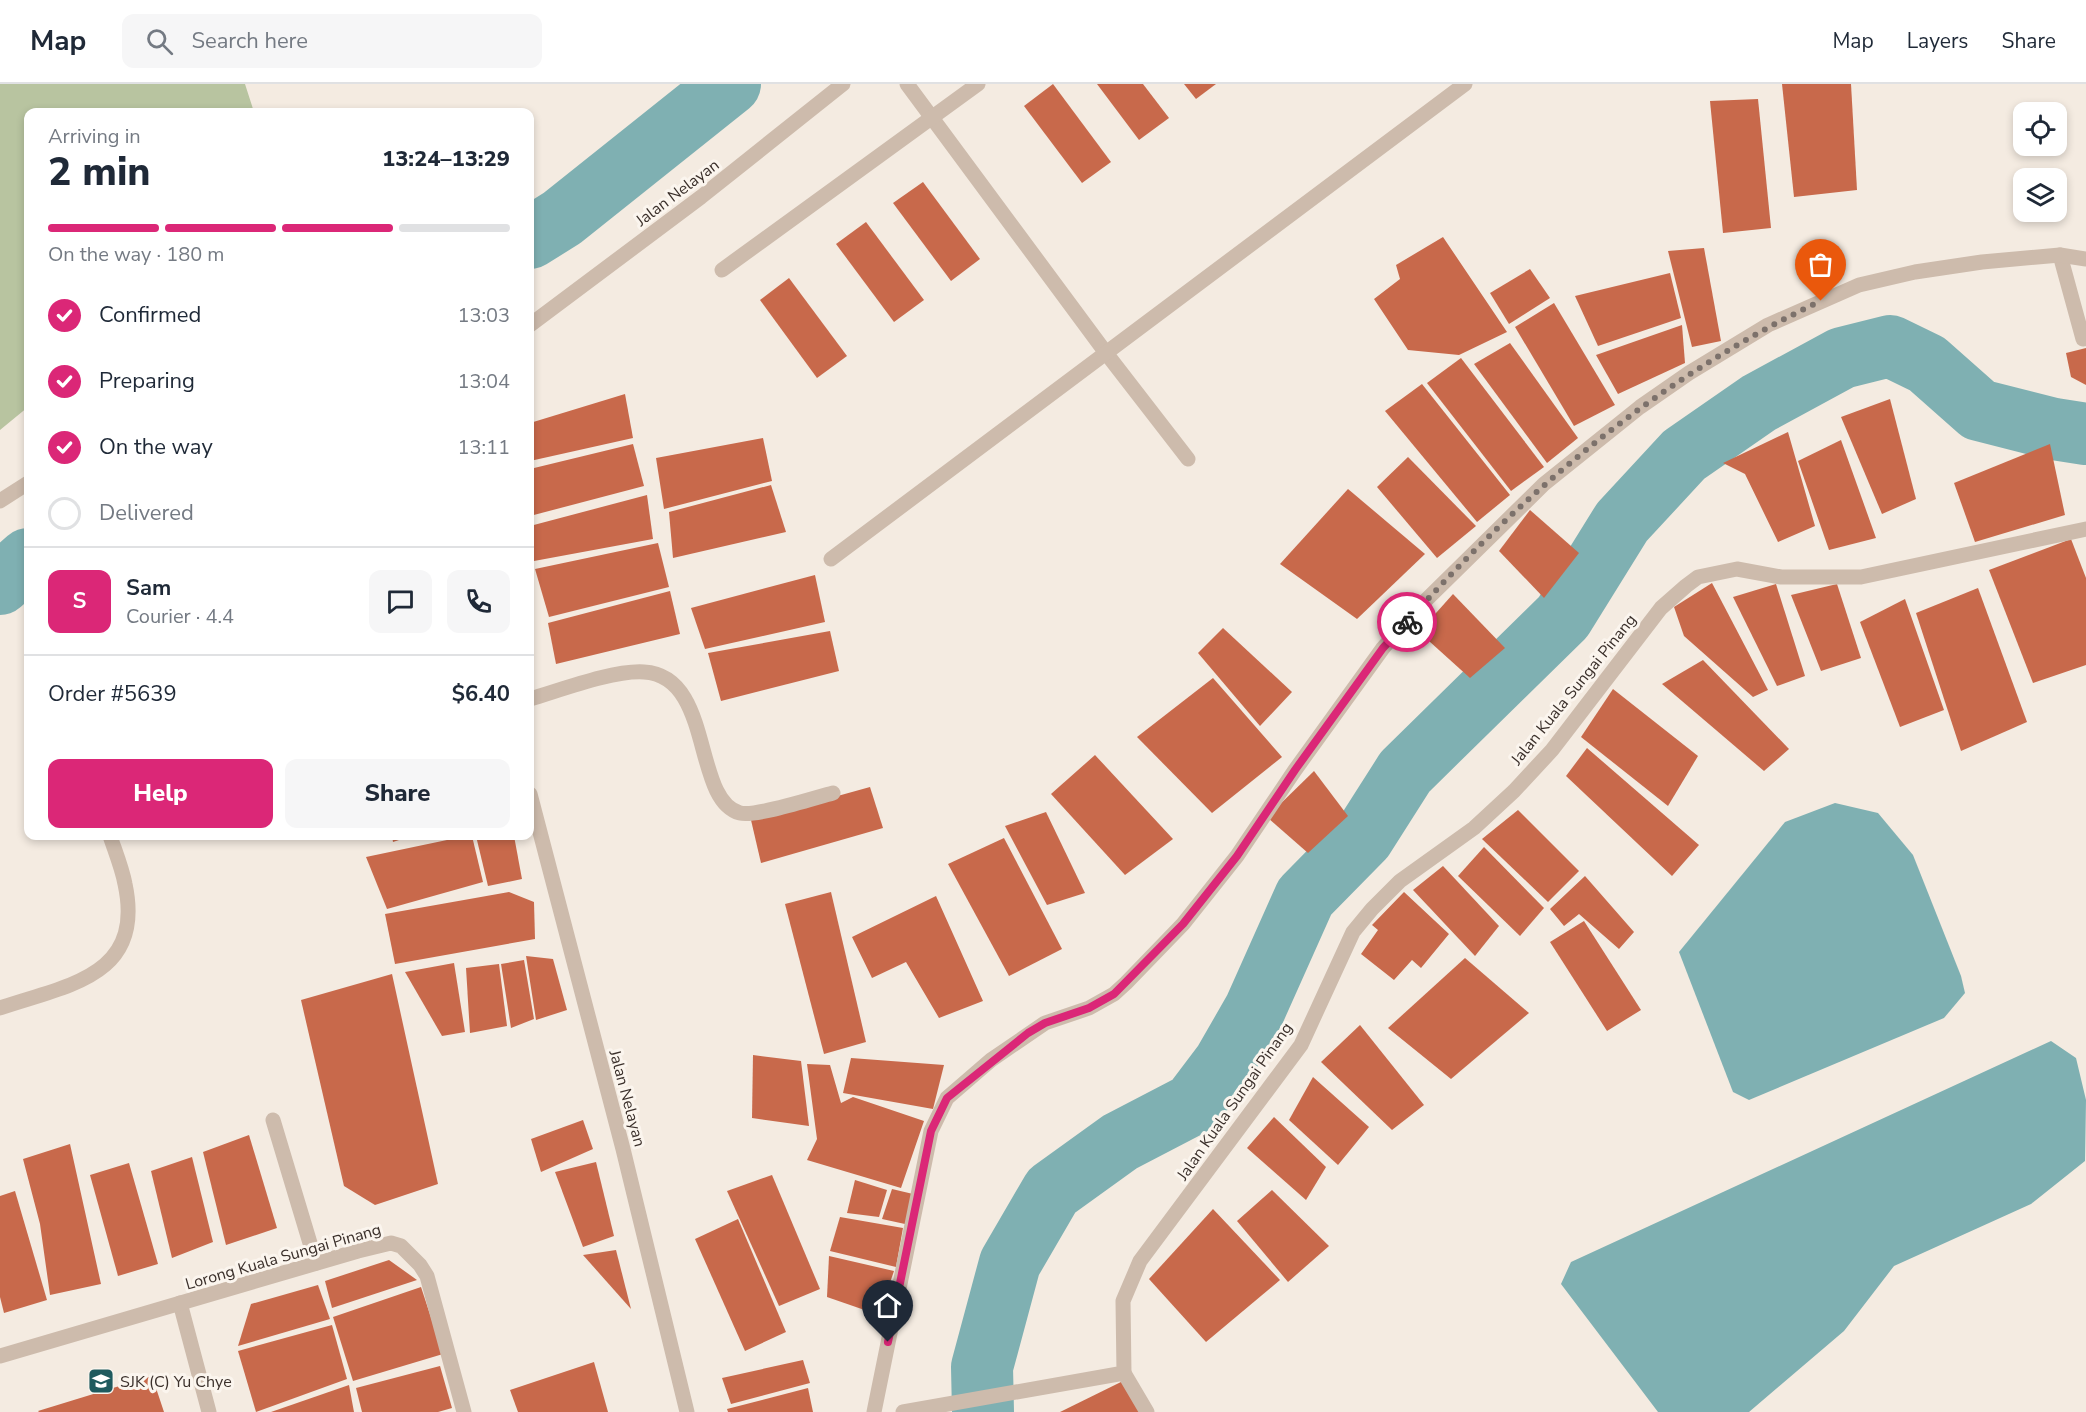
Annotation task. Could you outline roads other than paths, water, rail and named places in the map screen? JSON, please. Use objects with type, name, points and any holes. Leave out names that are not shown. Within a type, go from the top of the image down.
[{"type":"street","name":"Jalan Nelayan","points":[[534,322],[701,197],[843,84]]},
{"type":"street","points":[[907,84],[934,117],[1106,353],[1188,459]]},
{"type":"street","points":[[722,270],[978,84]]},
{"type":"street","points":[[831,559],[1465,84]]},
{"type":"street","points":[[2061,255],[2083,339]]},
{"type":"street","points":[[874,1412],[931,1131],[947,1098],[1028,1033],[1045,1023],[1089,1008],[1114,994],[1126,983],[1183,924],[1237,856],[1295,770],[1383,648],[1422,604],[1544,484],[1640,407],[1689,373],[1768,326],[1838,293],[1876,280],[1982,262],[2061,255],[2086,259]]},
{"type":"street","points":[[0,501],[24,486]]},
{"type":"street","name":"Jalan Kuala Sungai Pinang","points":[[1124,1373],[1123,1301],[1140,1261],[1301,1045],[1353,932],[1400,881],[1474,828],[1514,791],[1552,750],[1660,608],[1698,577],[1737,569],[1781,577],[1861,578],[2086,529]]},
{"type":"street","points":[[534,698],[633,672],[664,676],[685,697],[717,790],[730,809],[745,814],[833,793]]},
{"type":"street","name":"Jalan Nelayan","points":[[534,809],[623,1149],[687,1412]]},
{"type":"street","points":[[0,1008],[94,975],[109,964],[120,947],[128,904],[125,882],[111,840]]},
{"type":"street","points":[[273,1120],[316,1263]]},
{"type":"street","name":"Lorong Kuala Sungai Pinang","points":[[0,1356],[316,1263],[391,1244],[401,1246],[413,1255],[427,1276],[464,1412]]},
{"type":"street","points":[[180,1303],[209,1412]]},
{"type":"street","points":[[903,1412],[1124,1373],[1147,1412]]},
{"type":"water","points":[[1835,803],[1878,813],[1913,855],[1961,976],[1965,993],[1944,1018],[1749,1100],[1733,1092],[1679,952],[1785,822]]},
{"type":"water","points":[[2051,1041],[2076,1058],[2086,1100],[2085,1161],[2031,1204],[1894,1266],[1844,1331],[1749,1412],[1658,1412],[1561,1284],[1571,1262]]},
{"type":"waterway","points":[[534,236],[562,218],[730,84]]},
{"type":"waterway","points":[[983,1412],[982,1367],[1010,1263],[1052,1191],[1120,1142],[1193,1104],[1224,1063],[1255,1009],[1305,897],[1363,838],[1405,772],[1563,617],[1622,522],[1684,455],[1759,403],[1842,358],[1890,346],[1927,364],[1979,410],[2054,429],[2086,434]]},
{"type":"waterway","points":[[0,584],[24,563]]},
{"type":"place","name":"SJK (C) Yu Chye","points":[[101,1381]]}]
